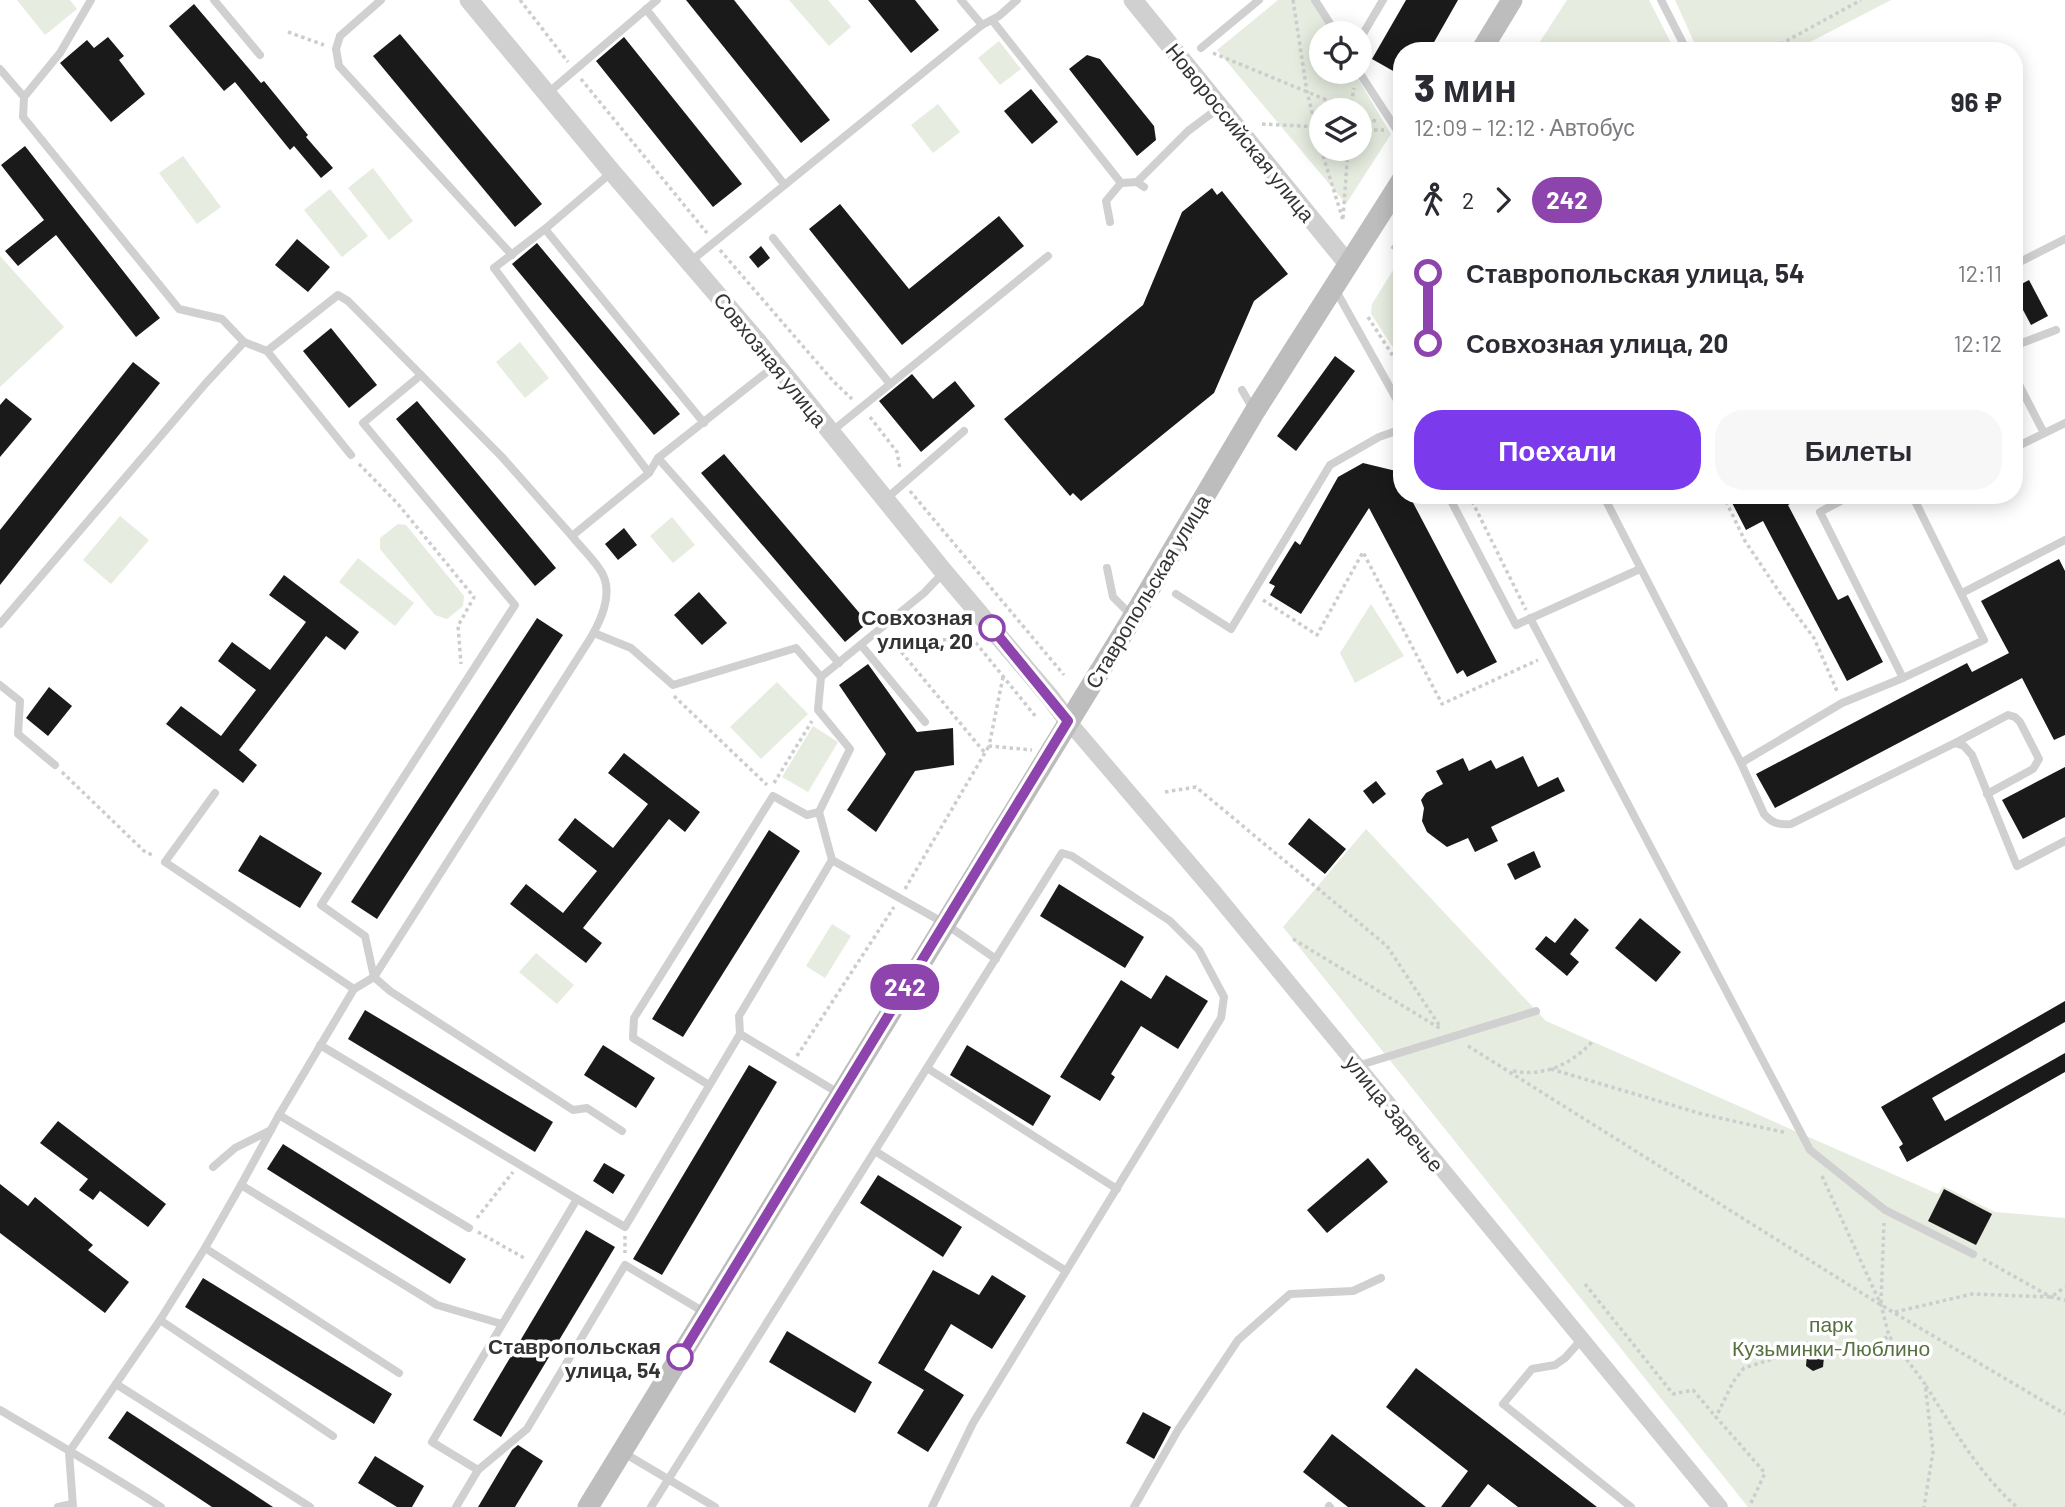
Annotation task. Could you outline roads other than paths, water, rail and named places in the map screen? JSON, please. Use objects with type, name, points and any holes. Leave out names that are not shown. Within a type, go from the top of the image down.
[{"type":"main road","points":[[1486,42],[1512,0]]},
{"type":"main road","name":"Ставропольская улица","points":[[588,1507],[1133,617],[1255,411],[1393,194]]},
{"type":"street","name":"Совхозная улица","points":[[469,0],[612,172],[691,261],[1068,721]]},
{"type":"street","name":"Новороссийская улица","points":[[1133,0],[1348,264]]},
{"type":"street","name":"улица Заречье","points":[[1068,721],[1214,892],[1720,1507]]},
{"type":"lane","points":[[91,0],[60,53],[24,97],[23,117],[180,309],[222,319],[244,342],[267,351],[351,455]]},
{"type":"lane","points":[[214,0],[260,55]]},
{"type":"lane","points":[[381,0],[340,36],[336,49],[339,66],[512,255]]},
{"type":"lane","points":[[548,93],[657,0]]},
{"type":"lane","points":[[961,0],[982,24]]},
{"type":"lane","points":[[691,261],[982,24],[992,20],[1017,0]]},
{"type":"lane","points":[[1201,48],[1259,0]]},
{"type":"lane","points":[[1315,0],[1328,21]]},
{"type":"lane","points":[[1370,21],[1382,0]]},
{"type":"lane","points":[[1661,0],[1682,42]]},
{"type":"lane","points":[[646,9],[784,184]]},
{"type":"lane","points":[[992,20],[1122,183],[1140,185],[1188,131],[1221,106]]},
{"type":"lane","points":[[0,69],[24,97]]},
{"type":"lane","points":[[1367,84],[1393,125]]},
{"type":"lane","points":[[612,172],[494,268],[649,473]]},
{"type":"lane","points":[[1110,222],[1107,201],[1122,183]]},
{"type":"lane","points":[[545,229],[704,423]]},
{"type":"lane","points":[[773,238],[890,384]]},
{"type":"lane","points":[[2023,260],[2065,239]]},
{"type":"lane","points":[[831,432],[1048,257]]},
{"type":"lane","points":[[1334,287],[1393,393]]},
{"type":"lane","points":[[58,1507],[72,1505],[69,1451],[160,1320],[205,1248],[279,1115],[354,989],[374,976],[594,633],[602,616],[606,596],[604,576],[572,536],[502,457],[348,301],[338,295],[267,351]]},
{"type":"lane","points":[[2023,343],[2056,330]]},
{"type":"lane","points":[[0,624],[244,342]]},
{"type":"lane","points":[[572,536],[649,473],[658,458],[776,364]]},
{"type":"lane","points":[[421,375],[363,423],[515,605],[321,905],[365,936],[374,976],[390,991],[573,1110],[587,1108],[622,1131]]},
{"type":"lane","points":[[1242,390],[1255,411]]},
{"type":"lane","points":[[2023,392],[2044,433]]},
{"type":"lane","points":[[2023,444],[2065,423]]},
{"type":"lane","points":[[886,498],[964,431]]},
{"type":"lane","points":[[1176,594],[1231,629],[1330,465],[1379,437],[1393,432]]},
{"type":"lane","points":[[658,458],[839,663]]},
{"type":"lane","points":[[1453,504],[1516,625],[1640,569]]},
{"type":"lane","points":[[1608,504],[1741,763],[1764,814],[1779,825],[1791,824],[2008,715],[2015,717],[2039,759],[2038,763],[2033,769],[1987,794]]},
{"type":"lane","points":[[1835,504],[1820,512],[1903,678]]},
{"type":"lane","points":[[1741,763],[1842,703],[1984,640],[1919,504]]},
{"type":"lane","points":[[1962,593],[2065,540]]},
{"type":"lane","points":[[1107,568],[1113,597],[1133,617]]},
{"type":"lane","points":[[821,677],[923,593],[944,572]]},
{"type":"lane","points":[[1530,618],[1810,1150],[1885,1210],[1973,1254]]},
{"type":"lane","points":[[594,633],[631,648],[673,685],[796,648],[821,677],[818,710],[850,749],[819,812],[832,860],[944,923],[996,959]]},
{"type":"lane","points":[[861,645],[925,722]]},
{"type":"lane","points":[[0,685],[20,701],[18,734],[55,765]]},
{"type":"lane","points":[[1955,743],[1964,746],[1972,755],[2017,866],[2065,841]]},
{"type":"lane","points":[[215,793],[165,862],[354,989]]},
{"type":"lane","points":[[709,1086],[633,1038],[634,1018],[773,796],[807,815],[819,812]]},
{"type":"lane","points":[[651,1507],[1062,853],[1072,856],[1170,921],[1199,950],[1224,997],[1222,1018],[973,1423],[932,1507]]},
{"type":"lane","points":[[320,1045],[625,1227],[740,1034],[739,1016],[832,860]]},
{"type":"lane","points":[[1357,1066],[1536,1011]]},
{"type":"lane","points":[[740,1034],[840,1094]]},
{"type":"lane","points":[[927,1068],[1117,1189]]},
{"type":"lane","points":[[279,1115],[469,1228]]},
{"type":"lane","points":[[213,1167],[235,1148],[271,1130]]},
{"type":"lane","points":[[875,1151],[1066,1271]]},
{"type":"lane","points":[[241,1185],[437,1305],[502,1324]]},
{"type":"lane","points":[[478,1470],[432,1442],[577,1199]]},
{"type":"lane","points":[[205,1248],[399,1373]]},
{"type":"lane","points":[[456,1507],[478,1470],[527,1429],[625,1265],[707,1313]]},
{"type":"lane","points":[[1134,1507],[1178,1430],[1238,1340],[1290,1294],[1353,1291],[1381,1278]]},
{"type":"lane","points":[[160,1320],[333,1436]]},
{"type":"lane","points":[[1582,1339],[1555,1365],[1532,1369],[1503,1404],[1631,1507]]},
{"type":"lane","points":[[116,1384],[310,1507]]},
{"type":"lane","points":[[0,1410],[161,1507]]},
{"type":"lane","points":[[622,1451],[715,1507]]},
{"type":"place","name":"Совхозная улица, 20","points":[[992,628]]},
{"type":"place","name":"Ставропольская улица, 54","points":[[680,1357]]},
{"type":"park label","name":"парк Кузьминки-Люблино","points":[[1831,1335]]}]
